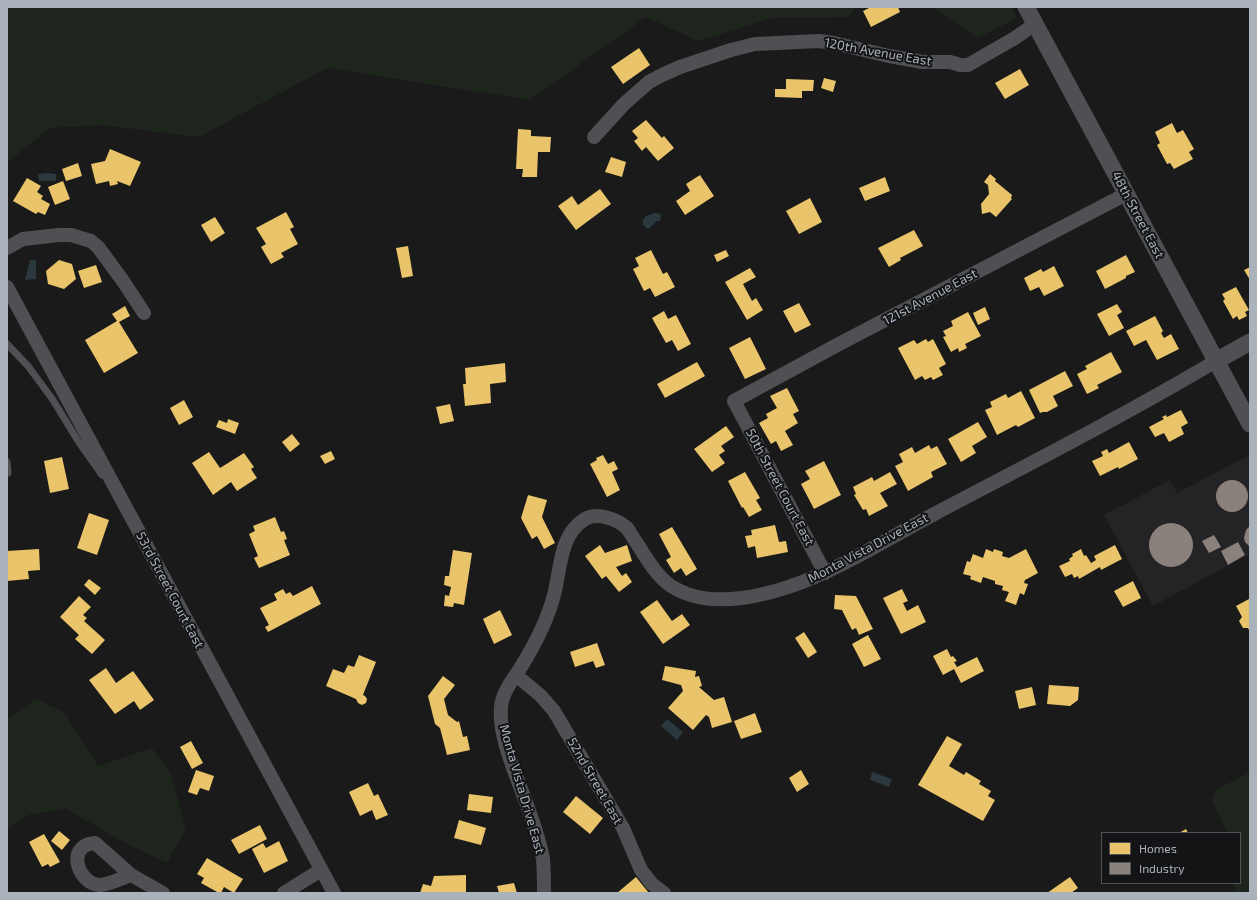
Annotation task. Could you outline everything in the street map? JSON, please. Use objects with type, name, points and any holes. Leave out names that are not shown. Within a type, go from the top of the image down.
[{"type":"street","name":"48th Street East","points":[[1026,7],[1250,424]]},
{"type":"street","name":"120th Avenue East","points":[[594,137],[624,104],[649,82],[680,67],[731,50],[755,44],[819,41],[923,62],[950,62],[960,65],[968,65],[1015,38],[1035,24]]},
{"type":"street","name":"121st Avenue East","points":[[734,401],[839,344],[1126,194]]},
{"type":"street","points":[[7,248],[23,239],[59,235],[71,235],[91,241],[98,246],[144,313]]},
{"type":"street","name":"53rd Street Court East","points":[[7,287],[334,893]]},
{"type":"street","points":[[1216,361],[1250,342]]},
{"type":"street","name":"Monta Vista Drive East","points":[[544,893],[542,856],[528,806],[514,771],[502,731],[501,704],[504,695],[525,661],[554,597],[564,544],[576,526],[583,520],[598,516],[612,519],[627,528],[656,572],[669,585],[685,594],[713,600],[742,598],[784,589],[825,574],[923,520],[1125,413],[1216,361]]},
{"type":"street","name":"50th Street Court East","points":[[734,401],[825,574]]},
{"type":"street","name":"52nd Street East","points":[[516,675],[541,696],[554,711],[623,828],[640,870],[652,884],[664,893]]},
{"type":"street","points":[[284,893],[321,870]]},
{"type":"street","points":[[131,875],[163,893]]},
{"type":"lane","points":[[7,344],[28,366],[53,400],[78,441],[101,474],[112,483]]},
{"type":"lane","points":[[7,462],[8,473]]},
{"type":"shaded area","points":[[7,7],[857,7],[847,17],[772,18],[698,41],[646,17],[530,100],[327,68],[199,137],[101,125],[50,128],[7,163]]},
{"type":"shaded area","points":[[933,7],[1011,7],[1017,18],[978,38]]},
{"type":"shaded area","points":[[38,174],[56,174],[56,181],[39,181]]},
{"type":"shaded area","points":[[655,213],[661,214],[660,221],[656,221],[648,229],[643,225],[643,220],[646,216]]},
{"type":"shaded area","points":[[30,260],[36,260],[36,279],[25,280]]},
{"type":"shaded area","points":[[1248,456],[1250,459],[1250,554],[1153,606],[1104,515],[1170,480],[1177,493]]},
{"type":"shaded area","points":[[37,699],[65,713],[98,766],[152,748],[171,774],[186,829],[167,863],[125,843],[66,809],[28,815],[7,830],[7,718]]},
{"type":"shaded area","points":[[667,719],[683,732],[677,740],[661,726]]},
{"type":"shaded area","points":[[872,772],[892,779],[889,787],[870,780]]},
{"type":"shaded area","points":[[1250,772],[1250,893],[1236,893],[1234,884],[1241,884],[1241,832],[1227,832],[1212,801],[1216,790]]},
{"type":"building: Homes","points":[[871,7],[898,7],[900,12],[871,27],[863,11]]},
{"type":"building: Homes","points":[[639,48],[650,65],[623,84],[611,67]]},
{"type":"building: Homes","points":[[1020,69],[1029,85],[1005,99],[995,83]]},
{"type":"building: Homes","points":[[824,78],[836,81],[833,92],[821,88]]},
{"type":"building: Homes","points":[[786,79],[814,80],[813,91],[802,91],[802,98],[775,97],[775,89],[786,89]]},
{"type":"building: Homes","points":[[646,120],[662,138],[664,136],[674,148],[658,161],[646,147],[642,151],[634,141],[638,138],[632,131]]},
{"type":"building: Homes","points":[[1172,123],[1177,133],[1183,130],[1194,149],[1189,152],[1193,159],[1174,169],[1170,163],[1167,164],[1157,145],[1160,143],[1155,132]]},
{"type":"building: Homes","points":[[518,129],[531,130],[531,136],[551,137],[550,152],[538,152],[537,177],[522,177],[523,169],[516,169]]},
{"type":"building: Homes","points":[[110,149],[141,162],[130,186],[117,181],[118,184],[110,186],[109,181],[96,184],[91,164],[105,161]]},
{"type":"building: Homes","points":[[611,157],[626,162],[622,177],[605,172]]},
{"type":"building: Homes","points":[[78,163],[82,176],[66,181],[62,169]]},
{"type":"building: Homes","points":[[990,174],[996,179],[995,181],[1012,195],[1012,199],[996,217],[990,212],[982,214],[981,204],[989,194],[988,185],[984,182]]},
{"type":"building: Homes","points":[[700,175],[714,196],[685,215],[676,201],[690,191],[686,184]]},
{"type":"building: Homes","points":[[885,177],[890,191],[865,201],[859,188]]},
{"type":"building: Homes","points":[[27,178],[41,186],[37,192],[43,196],[41,199],[50,204],[45,215],[38,212],[36,214],[13,201]]},
{"type":"building: Homes","points":[[63,181],[70,199],[55,205],[48,187]]},
{"type":"building: Homes","points":[[600,189],[611,204],[576,230],[558,206],[572,196],[578,205]]},
{"type":"building: Homes","points":[[810,198],[822,222],[799,234],[786,211]]},
{"type":"building: Homes","points":[[286,212],[294,227],[290,229],[298,244],[281,253],[284,257],[271,264],[261,247],[266,244],[256,228]]},
{"type":"building: Homes","points":[[215,217],[225,233],[211,242],[201,225]]},
{"type":"building: Homes","points":[[914,230],[923,246],[900,258],[901,260],[889,267],[878,248]]},
{"type":"building: Homes","points":[[408,246],[413,276],[402,278],[396,248]]},
{"type":"building: Homes","points":[[651,250],[663,274],[667,272],[675,287],[655,297],[650,288],[644,291],[633,269],[639,266],[635,258]]},
{"type":"building: Homes","points":[[726,250],[729,256],[717,262],[714,255]]},
{"type":"building: Homes","points":[[1126,255],[1135,272],[1105,289],[1096,271]]},
{"type":"building: Homes","points":[[59,260],[72,264],[76,279],[64,289],[48,284],[46,271]]},
{"type":"building: Homes","points":[[96,265],[102,282],[84,288],[78,271]]},
{"type":"building: Homes","points":[[1054,266],[1064,286],[1044,296],[1039,287],[1030,291],[1024,278],[1041,269],[1043,272]]},
{"type":"building: Homes","points":[[1250,267],[1250,280],[1244,270]]},
{"type":"building: Homes","points":[[750,268],[756,277],[743,284],[752,301],[756,298],[763,310],[747,320],[725,282]]},
{"type":"building: Homes","points":[[1236,287],[1249,310],[1245,312],[1247,316],[1239,320],[1237,316],[1233,319],[1223,301],[1225,299],[1222,294]]},
{"type":"building: Homes","points":[[799,303],[811,325],[795,333],[783,311]]},
{"type":"building: Homes","points":[[1117,304],[1122,312],[1117,315],[1124,328],[1109,336],[1097,314]]},
{"type":"building: Homes","points":[[125,306],[130,316],[119,322],[138,353],[104,373],[85,340],[117,321],[112,314]]},
{"type":"building: Homes","points":[[985,307],[990,319],[978,325],[973,313]]},
{"type":"building: Homes","points":[[664,311],[668,319],[676,315],[691,344],[678,351],[672,340],[666,343],[652,318]]},
{"type":"building: Homes","points":[[968,312],[981,336],[965,344],[967,348],[959,352],[958,348],[951,352],[943,337],[946,336],[943,331],[953,326],[951,321]]},
{"type":"building: Homes","points":[[1155,316],[1163,331],[1161,333],[1164,338],[1171,334],[1179,349],[1157,360],[1146,340],[1134,346],[1126,331]]},
{"type":"building: Homes","points":[[750,337],[766,369],[745,379],[729,348]]},
{"type":"building: Homes","points":[[926,339],[928,342],[933,339],[946,364],[939,368],[943,375],[933,380],[931,377],[925,380],[922,376],[915,380],[898,348],[914,340],[917,344]]},
{"type":"building: Homes","points":[[1111,352],[1122,372],[1097,385],[1099,388],[1087,394],[1077,374],[1087,369],[1085,366]]},
{"type":"building: Homes","points":[[697,362],[705,376],[665,398],[657,384]]},
{"type":"building: Homes","points":[[505,363],[506,382],[490,384],[491,403],[465,406],[463,384],[466,384],[465,368]]},
{"type":"building: Homes","points":[[1065,371],[1073,386],[1053,396],[1058,406],[1047,412],[1040,413],[1029,390]]},
{"type":"building: Homes","points":[[787,388],[799,411],[793,414],[798,423],[785,431],[793,445],[781,451],[776,441],[771,444],[759,423],[768,418],[766,414],[777,408],[770,396]]},
{"type":"building: Homes","points":[[1021,391],[1035,418],[1018,427],[1016,425],[997,435],[985,410],[992,407],[990,402],[1006,394],[1008,398]]},
{"type":"building: Homes","points":[[184,400],[193,417],[179,425],[170,408]]},
{"type":"building: Homes","points":[[450,404],[454,421],[440,424],[436,407]]},
{"type":"building: Homes","points":[[1181,410],[1188,423],[1181,427],[1184,434],[1169,442],[1164,433],[1155,437],[1149,427],[1164,419],[1162,417],[1166,415],[1167,417]]},
{"type":"building: Homes","points":[[228,419],[239,423],[235,434],[216,427],[219,420],[227,423]]},
{"type":"building: Homes","points":[[978,422],[987,437],[972,446],[976,453],[961,462],[948,439]]},
{"type":"building: Homes","points":[[726,426],[734,437],[721,446],[725,451],[719,455],[725,463],[712,472],[694,449]]},
{"type":"building: Homes","points":[[292,434],[300,444],[290,452],[282,442]]},
{"type":"building: Homes","points":[[1129,442],[1138,459],[1119,469],[1118,467],[1100,476],[1092,461],[1103,456],[1101,452],[1107,449],[1109,453]]},
{"type":"building: Homes","points":[[929,445],[931,449],[937,446],[947,464],[931,472],[933,477],[908,491],[895,466],[903,462],[899,454],[912,447],[915,453]]},
{"type":"building: Homes","points":[[331,451],[335,459],[325,464],[320,456]]},
{"type":"building: Homes","points":[[209,452],[220,468],[244,453],[254,467],[251,469],[257,478],[237,491],[231,482],[213,495],[192,463]]},
{"type":"building: Homes","points":[[603,455],[608,464],[614,461],[618,469],[612,472],[620,490],[607,497],[590,464],[597,460],[596,458]]},
{"type":"building: Homes","points":[[62,457],[69,489],[50,493],[44,461]]},
{"type":"building: Homes","points":[[824,461],[841,495],[814,509],[801,484],[810,479],[805,471]]},
{"type":"building: Homes","points":[[745,472],[760,498],[756,500],[762,510],[749,517],[743,507],[742,508],[728,481]]},
{"type":"building: Homes","points":[[890,472],[897,484],[880,493],[888,506],[869,516],[866,509],[863,510],[854,495],[856,494],[853,487],[872,477],[874,481]]},
{"type":"building: Homes","points":[[528,495],[547,500],[542,517],[555,543],[544,549],[537,536],[532,539],[521,518]]},
{"type":"building: Homes","points":[[89,513],[109,520],[97,555],[77,548]]},
{"type":"building: Homes","points":[[275,517],[281,532],[284,531],[287,539],[284,540],[290,555],[259,568],[254,558],[258,556],[249,534],[255,531],[253,526]]},
{"type":"building: Homes","points":[[775,525],[779,542],[786,541],[788,552],[757,558],[755,546],[748,548],[745,536],[752,535],[751,530]]},
{"type":"building: Homes","points":[[672,527],[697,569],[686,576],[681,568],[674,573],[666,560],[671,557],[659,534]]},
{"type":"building: Homes","points":[[600,545],[605,553],[627,545],[632,561],[616,567],[622,576],[626,573],[632,582],[619,592],[606,576],[602,579],[585,556]]},
{"type":"building: Homes","points":[[1115,545],[1122,559],[1101,570],[1100,567],[1079,579],[1078,576],[1074,578],[1072,574],[1065,577],[1059,566],[1070,561],[1069,559],[1073,556],[1072,554],[1081,549],[1084,556],[1086,555],[1091,563],[1096,560],[1094,556]]},
{"type":"building: Homes","points":[[39,549],[40,570],[28,571],[29,579],[7,581],[7,551]]},
{"type":"building: Homes","points":[[986,549],[993,552],[994,549],[1003,552],[1002,556],[1009,558],[1026,549],[1038,573],[1025,580],[1024,583],[1028,584],[1024,595],[1020,593],[1016,605],[1005,601],[1009,592],[1002,590],[1003,586],[995,584],[995,581],[983,577],[981,583],[970,579],[971,576],[963,574],[967,561],[970,562],[973,554],[983,558]]},
{"type":"building: Homes","points":[[453,550],[472,553],[464,605],[454,603],[453,607],[444,606],[445,595],[449,596],[451,587],[444,585],[445,576],[449,576]]},
{"type":"building: Homes","points":[[89,579],[101,588],[95,595],[84,585]]},
{"type":"building: Homes","points":[[1133,581],[1141,598],[1123,607],[1114,591]]},
{"type":"building: Homes","points":[[312,586],[321,604],[268,632],[265,627],[269,625],[260,608],[277,600],[274,594],[283,589],[286,594],[290,592],[293,596]]},
{"type":"building: Homes","points":[[902,589],[908,601],[903,603],[907,611],[918,605],[926,622],[901,634],[883,598]]},
{"type":"building: Homes","points":[[835,595],[856,596],[873,629],[859,635],[856,628],[852,630],[842,610],[834,609]]},
{"type":"building: Homes","points":[[79,596],[91,607],[83,615],[87,618],[84,621],[105,640],[92,654],[75,639],[79,635],[60,617]]},
{"type":"building: Homes","points":[[1249,599],[1250,632],[1248,628],[1243,628],[1239,621],[1242,617],[1236,606]]},
{"type":"building: Homes","points":[[657,600],[672,621],[682,614],[690,625],[663,644],[640,612]]},
{"type":"building: Homes","points":[[500,610],[512,635],[494,644],[483,619]]},
{"type":"building: Homes","points":[[804,632],[817,652],[808,658],[795,638]]},
{"type":"building: Homes","points":[[868,635],[881,659],[864,667],[852,644]]},
{"type":"building: Homes","points":[[597,643],[605,665],[596,668],[593,661],[575,667],[570,652]]},
{"type":"building: Homes","points":[[947,649],[951,657],[953,656],[957,661],[954,662],[957,667],[977,657],[984,671],[961,683],[954,669],[943,675],[933,656]]},
{"type":"building: Homes","points":[[359,655],[376,662],[363,695],[367,699],[366,703],[362,705],[358,703],[356,699],[326,686],[333,669],[344,673],[348,665],[354,667]]},
{"type":"building: Homes","points":[[665,666],[696,671],[695,677],[699,676],[702,686],[699,687],[714,700],[724,697],[732,722],[712,728],[709,717],[706,715],[693,730],[668,708],[683,691],[681,685],[662,680]]},
{"type":"building: Homes","points":[[106,668],[116,683],[133,671],[154,700],[140,710],[134,701],[115,714],[89,680]]},
{"type":"building: Homes","points":[[443,676],[455,685],[444,699],[448,715],[457,722],[459,721],[463,737],[467,736],[470,750],[447,755],[440,728],[435,724],[428,696]]},
{"type":"building: Homes","points":[[1049,685],[1079,687],[1078,700],[1070,706],[1047,704]]},
{"type":"building: Homes","points":[[1032,687],[1036,705],[1019,709],[1015,691]]},
{"type":"building: Homes","points":[[755,713],[762,732],[741,739],[734,721]]},
{"type":"building: Homes","points":[[947,736],[962,744],[949,766],[964,775],[966,772],[981,781],[979,784],[991,791],[988,796],[995,800],[983,821],[918,785]]},
{"type":"building: Homes","points":[[191,741],[203,763],[192,769],[180,747]]},
{"type":"building: Homes","points":[[196,770],[214,776],[209,791],[200,788],[197,795],[188,792]]},
{"type":"building: Homes","points":[[801,770],[809,784],[797,792],[789,778]]},
{"type":"building: Homes","points":[[368,783],[374,796],[378,794],[388,815],[376,820],[372,810],[360,816],[349,792]]},
{"type":"building: Homes","points":[[469,794],[493,797],[491,813],[467,810]]},
{"type":"building: Homes","points":[[576,796],[603,818],[590,834],[563,812]]},
{"type":"building: Homes","points":[[459,820],[486,828],[481,845],[454,838]]},
{"type":"building: Homes","points":[[260,825],[267,839],[239,854],[231,840]]},
{"type":"building: Homes","points":[[1186,829],[1188,832],[1181,832]]},
{"type":"building: Homes","points":[[59,831],[70,840],[62,850],[51,841]]},
{"type":"building: Homes","points":[[44,834],[60,862],[50,867],[48,864],[42,867],[29,842]]},
{"type":"building: Homes","points":[[279,841],[288,861],[264,873],[252,849],[263,843],[266,848]]},
{"type":"building: Homes","points":[[207,858],[243,879],[234,893],[224,887],[221,893],[219,893],[201,883],[204,878],[197,874]]},
{"type":"building: Homes","points":[[466,875],[466,893],[420,893],[423,884],[431,886],[434,876]]},
{"type":"building: Homes","points":[[636,877],[649,893],[617,893]]},
{"type":"building: Homes","points":[[1070,877],[1078,888],[1071,893],[1047,893]]},
{"type":"building: Homes","points":[[514,883],[517,893],[499,893],[497,886]]},
{"type":"building: Industry","points":[[1232,480],[1241,483],[1245,487],[1248,496],[1245,505],[1241,509],[1232,512],[1223,509],[1219,505],[1216,496],[1219,487],[1223,483]]},
{"type":"building: Industry","points":[[1167,523],[1175,523],[1187,529],[1193,541],[1193,549],[1187,561],[1175,567],[1167,567],[1155,561],[1149,549],[1149,541],[1155,529]]},
{"type":"building: Industry","points":[[1250,526],[1250,547],[1245,542],[1244,538],[1246,530]]},
{"type":"building: Industry","points":[[1214,535],[1221,547],[1209,553],[1202,541]]},
{"type":"building: Industry","points":[[1238,542],[1245,555],[1228,565],[1221,551]]}]
